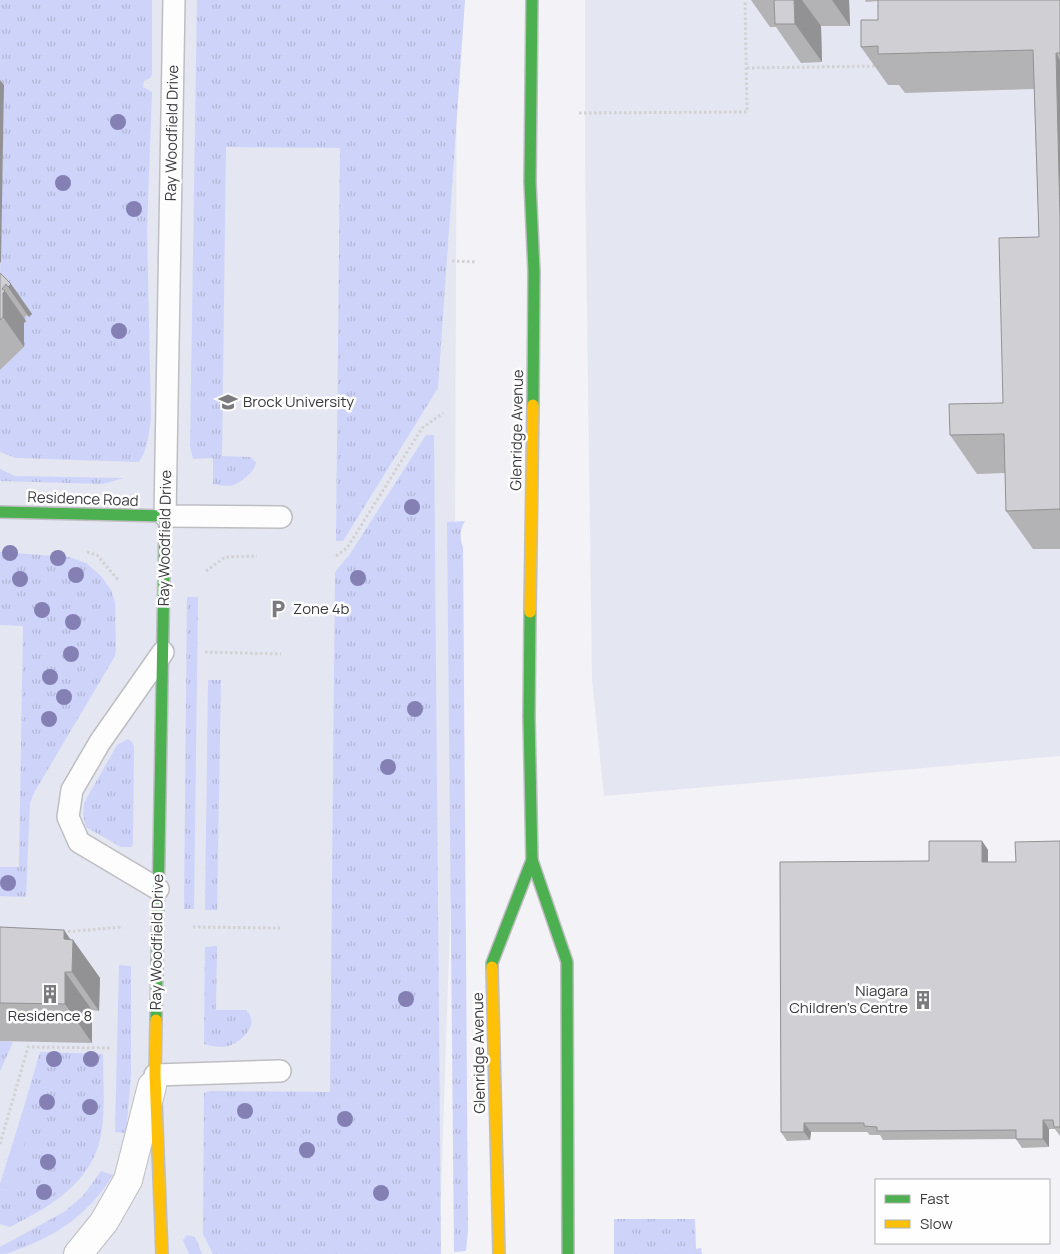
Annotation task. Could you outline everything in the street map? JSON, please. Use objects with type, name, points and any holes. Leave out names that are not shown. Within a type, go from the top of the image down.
[{"type":"main road","name":"Glenridge Avenue","points":[[532,0],[530,182],[534,272],[529,717],[532,860],[567,962],[568,1254]]},
{"type":"main road","name":"Residence Road","points":[[0,512],[165,516]]},
{"type":"main road","name":"Ray Woodfield Drive","points":[[162,1254],[155,1075],[165,516]]},
{"type":"main road","name":"Glenridge Avenue","points":[[499,1254],[492,963],[532,860]]},
{"type":"street","name":"Ray Woodfield Drive","points":[[78,1254],[104,1222],[128,1180],[155,1075]]},
{"type":"lane","name":"Ray Woodfield Drive","points":[[165,516],[174,0]]},
{"type":"lane","points":[[165,516],[281,517]]},
{"type":"lane","points":[[158,888],[79,842],[68,817],[72,790],[100,742],[163,652]]},
{"type":"lane","points":[[155,1075],[280,1071]]},
{"type":"path","points":[[579,113],[747,112],[745,0]]},
{"type":"path","points":[[747,68],[888,66]]},
{"type":"path","points":[[452,260],[477,262]]},
{"type":"path","points":[[336,556],[347,548],[422,428],[444,413]]},
{"type":"path","points":[[206,571],[225,557],[257,556]]},
{"type":"path","points":[[205,652],[281,654]]},
{"type":"path","points":[[61,932],[123,927]]},
{"type":"path","points":[[190,927],[280,928]]},
{"type":"path","points":[[0,1144],[28,1047],[112,1048]]},
{"type":"shaded area","name":"Brock University","points":[[0,0],[457,0],[454,803],[439,1254],[0,1254]]},
{"type":"shaded area","points":[[585,0],[1060,0],[1060,756],[604,796],[592,679],[585,163]]},
{"type":"green space","points":[[0,0],[152,0],[152,74],[150,78],[144,81],[143,87],[152,92],[147,230],[151,418],[146,446],[139,462],[16,458],[0,452],[0,370],[24,347],[24,323],[26,321],[23,319],[27,315],[30,317],[0,282],[4,86],[0,85]]},
{"type":"green space","points":[[197,0],[465,0],[438,388],[343,541],[336,541],[340,148],[226,147],[222,456],[250,457],[256,462],[254,469],[244,479],[234,485],[226,486],[213,484],[213,458],[193,459],[190,446]]},
{"type":"green space","points":[[426,435],[434,435],[441,1254],[213,1254],[203,1234],[204,1093],[211,1091],[330,1092],[335,572],[350,554]]},
{"type":"green space","points":[[0,469],[15,476],[124,478],[103,484],[0,481]]},
{"type":"green space","points":[[465,521],[462,528],[461,541],[463,548],[468,1231],[466,1251],[454,1252],[447,522]]},
{"type":"green space","points":[[0,552],[69,557],[86,563],[101,576],[111,590],[115,602],[115,656],[35,791],[30,803],[26,897],[0,896],[0,867],[19,867],[23,626],[0,625]]},
{"type":"green space","points":[[187,597],[198,597],[194,909],[184,909]]},
{"type":"green space","points":[[208,680],[221,680],[217,910],[205,910]]},
{"type":"green space","points":[[128,739],[133,743],[134,747],[133,842],[132,847],[121,847],[86,827],[83,815],[84,803],[117,745]]},
{"type":"green space","points":[[217,946],[216,1010],[246,1010],[250,1015],[251,1021],[248,1031],[239,1041],[222,1047],[204,1044],[205,947]]},
{"type":"green space","points":[[119,965],[131,966],[131,1075],[126,1133],[115,1132]]},
{"type":"green space","points":[[0,1041],[13,1042],[0,1071]]},
{"type":"green space","points":[[40,1052],[103,1054],[104,1102],[100,1139],[90,1164],[72,1187],[49,1205],[10,1227],[0,1224],[0,1189],[9,1191],[33,1114],[23,1110]]},
{"type":"green space","points":[[23,1110],[34,1114],[10,1191],[0,1189],[0,1184]]},
{"type":"green space","points":[[101,1171],[113,1175],[105,1188],[85,1210],[49,1236],[11,1252],[0,1254],[0,1247],[64,1212],[83,1196]]},
{"type":"green space","points":[[614,1219],[695,1219],[696,1249],[701,1248],[702,1254],[614,1254]]},
{"type":"green space","points":[[187,1235],[195,1237],[202,1254],[189,1254],[183,1240]]},
{"type":"building","points":[[774,0],[794,0],[795,24],[775,24]]},
{"type":"building","points":[[878,0],[1060,0],[1060,53],[1056,53],[1060,218],[1060,509],[1006,511],[1004,434],[950,435],[949,404],[1003,403],[999,238],[1039,237],[1033,50],[878,54],[878,46],[861,47],[861,20],[878,20]]},
{"type":"building","points":[[0,273],[11,284],[8,287],[6,284],[2,289],[5,291],[3,293],[3,317],[0,320]]},
{"type":"building","name":"Niagara Children's Centre","points":[[929,841],[982,841],[982,862],[1016,862],[1015,842],[1060,841],[1060,1127],[1054,1127],[1053,1120],[1043,1120],[1043,1139],[1016,1139],[1016,1130],[877,1131],[877,1127],[864,1126],[864,1123],[804,1123],[804,1132],[781,1132],[780,862],[929,861]]},
{"type":"building","points":[[0,927],[64,930],[64,939],[73,940],[72,972],[65,972],[65,1004],[0,1003]]},
{"type":"traffic: fast","points":[[532,0],[530,182],[534,272],[533,405]]},
{"type":"traffic: fast","points":[[0,512],[165,516],[156,1020]]},
{"type":"traffic: fast","points":[[530,612],[529,717],[532,860],[567,962],[568,1254]]},
{"type":"traffic: fast","points":[[492,967],[532,860]]},
{"type":"traffic: slow","points":[[530,612],[533,405]]},
{"type":"traffic: slow","points":[[492,967],[499,1254]]},
{"type":"traffic: slow","points":[[156,1020],[155,1075],[162,1254]]},
{"type":"place","name":"Brock University","points":[[228,402]]},
{"type":"place","name":"Zone 4b","points":[[278,609]]},
{"type":"place","name":"Residence 8","points":[[50,994]]},
{"type":"place","name":"Niagara Children's Centre","points":[[923,1000]]}]
